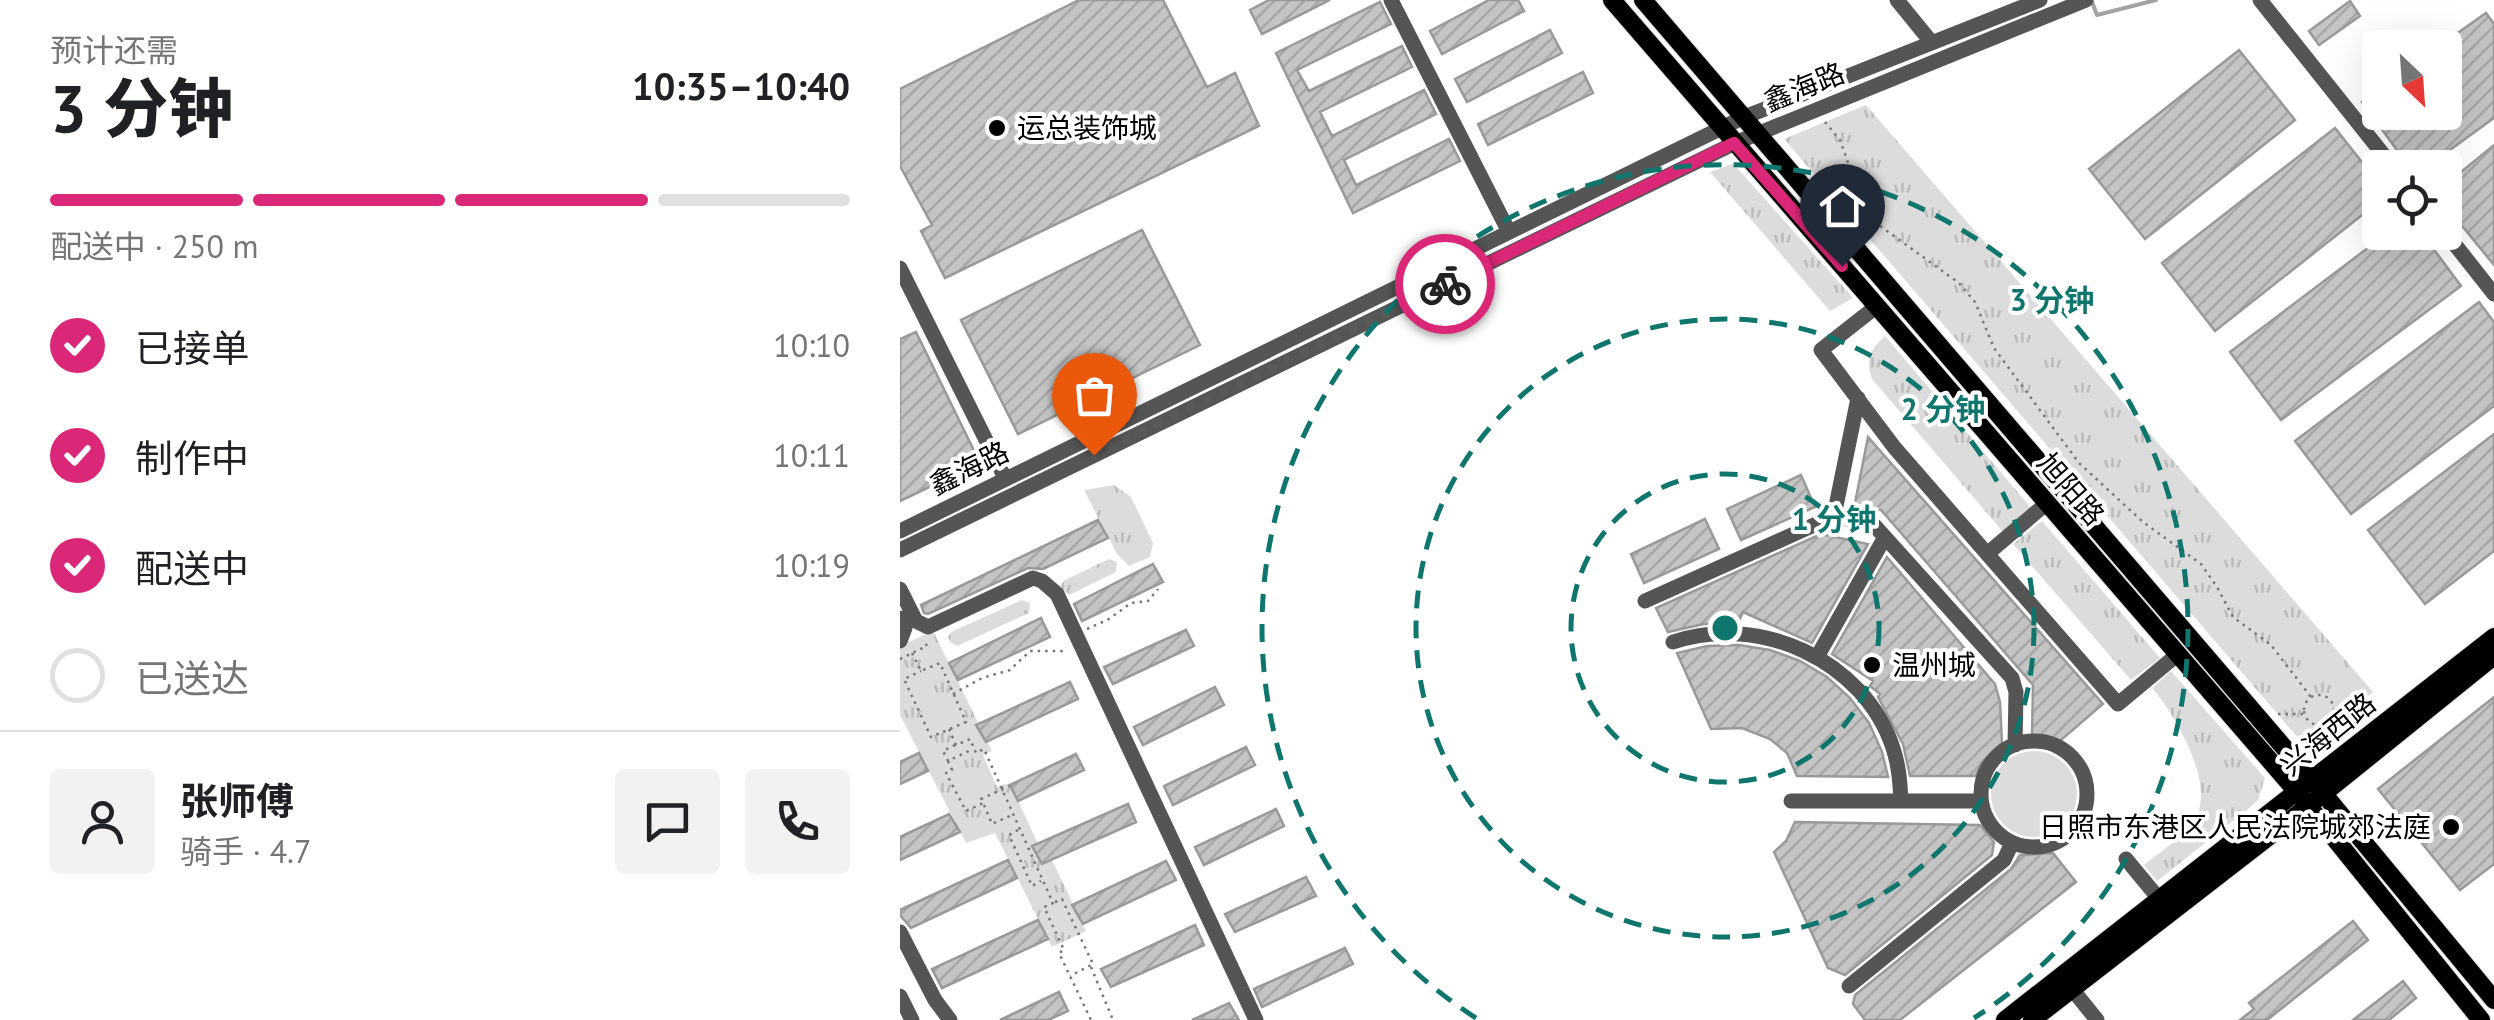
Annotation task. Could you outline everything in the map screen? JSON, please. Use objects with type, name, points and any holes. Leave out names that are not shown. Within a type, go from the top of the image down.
[{"type":"main road","name":"旭阳路","points":[[1612,0],[2178,654],[2310,794],[2494,1000]]},
{"type":"main road","name":"旭阳路","points":[[1643,0],[2310,794],[2481,1020]]},
{"type":"main road","name":"兴海西路","points":[[2032,1020],[2494,638]]},
{"type":"main road","name":"兴海西路","points":[[2005,1020],[2160,900],[2494,656]]},
{"type":"street","points":[[1392,0],[1509,232]]},
{"type":"street","points":[[1897,0],[1932,43]]},
{"type":"street","name":"鑫海路","points":[[900,531],[1722,127],[2040,0]]},
{"type":"street","points":[[2260,0],[2380,150]]},
{"type":"street","name":"鑫海路","points":[[900,550],[1734,143],[2082,2]]},
{"type":"street","points":[[2459,250],[2494,294]]},
{"type":"street","points":[[900,268],[1005,478]]},
{"type":"street","points":[[1877,306],[1821,350],[1894,447],[2118,704],[2178,654]]},
{"type":"street","points":[[1834,516],[1858,398]]},
{"type":"street","points":[[1987,554],[2047,503]]},
{"type":"street","points":[[1646,601],[1834,516],[1874,524],[2012,678],[2016,692],[2015,744]]},
{"type":"street","points":[[1818,657],[1886,537]]},
{"type":"street","points":[[900,590],[916,621],[928,627],[1033,578],[1057,594],[1256,1020]]},
{"type":"street","points":[[900,618],[906,647]]},
{"type":"street","points":[[1673,642],[1738,633],[1776,640],[1818,657],[1852,684],[1885,729],[1896,761],[1901,802]]},
{"type":"street","points":[[2032,741],[2064,750],[2084,776],[2087,793],[2077,825],[2064,838],[2030,847],[2012,843],[1997,833],[1986,818],[1981,801],[1988,766],[2015,744],[2032,741]]},
{"type":"street","points":[[1791,801],[1981,801]]},
{"type":"street","points":[[1848,986],[2004,860],[2012,843]]},
{"type":"street","points":[[2126,859],[2160,900]]},
{"type":"street","points":[[900,932],[935,1000],[950,1020]]},
{"type":"street","points":[[2072,990],[2097,1020]]},
{"type":"street","points":[[900,996],[912,1020]]},
{"type":"path","points":[[1812,124],[1826,122],[1840,140],[1855,187],[1876,222],[1959,284],[1974,302],[1994,348],[2079,463],[2143,522],[2200,564],[2233,618],[2271,645],[2310,697]]},
{"type":"path","points":[[953,694],[982,678],[1010,670],[1030,651],[1062,651],[1076,636],[1131,603],[1148,601],[1158,589]]},
{"type":"path","points":[[906,647],[926,646],[921,635]]},
{"type":"path","points":[[900,659],[906,647]]},
{"type":"path","points":[[906,647],[921,671]]},
{"type":"path","points":[[940,663],[966,722],[931,737],[904,679],[921,671],[940,663]]},
{"type":"path","points":[[2326,696],[2333,704],[2334,714],[2319,725],[2304,714],[2304,705],[2310,697],[2326,696]]},
{"type":"path","points":[[2278,714],[2304,714]]},
{"type":"path","points":[[2334,714],[2345,715]]},
{"type":"path","points":[[949,729],[956,745]]},
{"type":"path","points":[[983,803],[966,811],[946,773],[952,770],[943,751],[970,738],[976,753],[984,749],[1053,903]]},
{"type":"path","points":[[948,761],[974,748]]},
{"type":"path","points":[[1009,786],[981,799],[992,824],[1025,813]]},
{"type":"path","points":[[1020,830],[1008,834],[1032,886],[1043,880]]},
{"type":"path","points":[[1070,976],[1093,964],[1062,899],[1044,907],[1064,950],[1059,953],[1090,1020]]},
{"type":"path","points":[[1090,966],[1114,1020]]},
{"type":"green space","points":[[1866,105],[2373,692],[2316,738],[2298,738],[1784,139]]},
{"type":"green space","points":[[1732,164],[1853,298],[1830,311],[1710,172]]},
{"type":"green space","points":[[1885,336],[2032,509],[2004,533],[1872,379],[1870,355]]},
{"type":"green space","points":[[1114,485],[1131,497],[1153,543],[1150,557],[1129,566],[1117,554],[1084,490]]},
{"type":"green space","points":[[2042,521],[2160,658],[2131,680],[2013,544]]},
{"type":"green space","points":[[1109,559],[1117,562],[1116,572],[1069,595],[1060,589],[1063,581]]},
{"type":"green space","points":[[1022,600],[1030,603],[1029,613],[957,646],[950,642],[951,632]]},
{"type":"green space","points":[[933,631],[992,751],[983,755],[997,787],[1010,783],[1038,844],[1033,847],[1041,864],[1052,860],[1086,931],[1052,947],[995,833],[966,843],[900,715],[900,646]]},
{"type":"green space","points":[[2171,671],[2265,778],[2258,800],[2157,881],[2144,865],[2186,831],[2201,803],[2190,749],[2152,688]]},
{"type":"green space","points":[[2034,751],[2058,758],[2070,770],[2077,794],[2070,818],[2058,830],[2034,837],[2010,830],[1998,818],[1991,794],[1998,770],[2010,758]]},
{"type":"building","points":[[1079,0],[1163,0],[1207,87],[1235,73],[1259,126],[945,278],[921,231],[932,225],[900,166],[900,89]]},
{"type":"building","points":[[1269,0],[1330,0],[1262,34],[1250,10]]},
{"type":"building","points":[[1489,0],[1518,0],[1524,11],[1442,54],[1430,31]]},
{"type":"building","points":[[2350,1],[2360,16],[2319,45],[2309,31]]},
{"type":"building","points":[[1380,2],[1391,24],[1297,70],[1309,91],[1402,46],[1412,67],[1320,112],[1332,136],[1424,90],[1436,114],[1344,160],[1356,185],[1449,139],[1460,161],[1353,213],[1276,53]]},
{"type":"building","points":[[2486,13],[2494,24],[2494,118],[2450,150],[2397,150],[2382,130],[2462,130],[2462,30]]},
{"type":"building","points":[[1550,30],[1562,53],[1467,102],[1455,79]]},
{"type":"building","points":[[2239,50],[2295,120],[2145,239],[2089,169]]},
{"type":"building","points":[[1583,72],[1593,93],[1488,145],[1478,124]]},
{"type":"building","points":[[2335,128],[2362,162],[2362,215],[2215,331],[2162,263]]},
{"type":"building","points":[[2494,145],[2494,265],[2462,226],[2462,171]]},
{"type":"building","points":[[1142,230],[1200,345],[1018,434],[961,320]]},
{"type":"building","points":[[2365,250],[2434,250],[2461,286],[2281,420],[2230,352]]},
{"type":"building","points":[[2479,302],[2494,322],[2494,406],[2351,514],[2295,441]]},
{"type":"building","points":[[916,332],[980,463],[900,501],[900,339]]},
{"type":"building","points":[[2494,434],[2494,551],[2425,604],[2368,530]]},
{"type":"building","points":[[1868,437],[2103,704],[2060,741],[2032,735],[2033,685],[1881,510],[1854,508]]},
{"type":"building","points":[[1801,475],[1815,507],[1741,540],[1727,509]]},
{"type":"building","points":[[1705,519],[1719,549],[1644,583],[1631,554]]},
{"type":"building","points":[[1098,520],[1108,538],[1043,569],[1028,568],[924,613],[921,605]]},
{"type":"building","points":[[1821,534],[1868,544],[1812,643],[1743,612],[1738,623],[1704,624],[1668,632],[1656,608]]},
{"type":"building","points":[[1887,557],[1995,684],[2002,743],[1981,763],[1976,776],[1910,776],[1903,744],[1878,697],[1880,694],[1870,686],[1873,681],[1832,654]]},
{"type":"building","points":[[1153,564],[1163,582],[1082,621],[1074,604]]},
{"type":"building","points":[[1041,618],[1050,637],[958,680],[949,663]]},
{"type":"building","points":[[1186,630],[1194,646],[1113,684],[1104,667]]},
{"type":"building","points":[[1739,645],[1770,650],[1827,677],[1869,723],[1888,777],[1797,776],[1787,753],[1770,739],[1742,728],[1711,729],[1677,653],[1707,646]]},
{"type":"building","points":[[1070,682],[1078,699],[986,742],[976,725]]},
{"type":"building","points":[[1215,687],[1224,705],[1143,745],[1134,727]]},
{"type":"building","name":"日照市东港区人民法院城郊法庭","points":[[2494,697],[2494,864],[2460,890],[2378,789]]},
{"type":"building","points":[[1246,747],[1255,765],[1173,805],[1164,786]]},
{"type":"building","points":[[919,753],[928,771],[900,784],[900,762]]},
{"type":"building","points":[[1076,754],[1084,770],[1018,801],[1010,785]]},
{"type":"building","points":[[1128,804],[1136,822],[1042,864],[1032,846]]},
{"type":"building","points":[[1276,809],[1284,826],[1204,865],[1195,847]]},
{"type":"building","points":[[949,814],[960,832],[900,860],[900,837]]},
{"type":"building","points":[[1795,822],[1980,825],[1994,842],[1992,855],[1845,975],[1828,968],[1774,852],[1786,841]]},
{"type":"building","points":[[2053,853],[2076,882],[1900,1020],[1865,1020],[1853,1004],[1855,995],[2011,869],[2020,855]]},
{"type":"building","points":[[1008,860],[1017,878],[911,928],[900,915],[900,910]]},
{"type":"building","points":[[1166,861],[1176,880],[1083,924],[1072,905]]},
{"type":"building","points":[[1306,877],[1316,896],[1235,932],[1225,914]]},
{"type":"building","points":[[1038,920],[1048,939],[942,988],[932,969]]},
{"type":"building","points":[[2353,921],[2368,940],[2267,1020],[2240,1020],[2254,1009],[2249,1003]]},
{"type":"building","points":[[1195,925],[1204,945],[1111,987],[1101,969]]},
{"type":"building","points":[[1345,948],[1353,964],[1262,1007],[1254,989]]},
{"type":"building","points":[[2403,981],[2416,998],[2389,1020],[2353,1020]]},
{"type":"building","points":[[1059,992],[1068,1011],[1048,1020],[1000,1020]]},
{"type":"building","points":[[1229,1003],[1239,1020],[1192,1020]]},
{"type":"waterway","points":[[2092,2],[2097,15],[2156,0]]},
{"type":"way so far","points":[[1094,455],[1445,284]]},
{"type":"place","name":"运总装饰城","points":[[997,128]]},
{"type":"place","name":"温州城","points":[[1872,665]]},
{"type":"place","name":"日照市东港区人民法院城郊法庭","points":[[2451,827]]},
{"type":"route","points":[[1445,284],[1734,143],[1842,266]]}]
